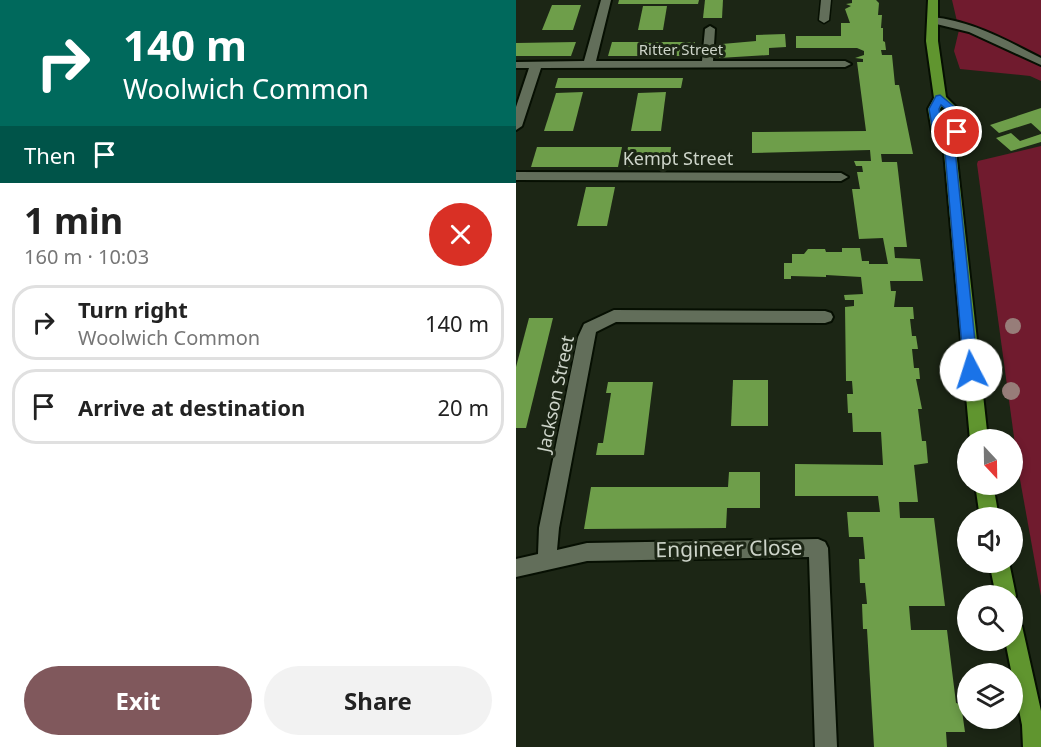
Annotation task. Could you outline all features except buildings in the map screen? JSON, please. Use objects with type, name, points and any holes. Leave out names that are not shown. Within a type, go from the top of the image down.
[{"type":"highway","points":[[933,0],[933,56],[940,98],[952,109],[957,132],[949,140]]},
{"type":"highway","points":[[940,98],[934,109],[938,132],[949,140],[978,429]]},
{"type":"highway","points":[[1017,651],[1036,739]]},
{"type":"street","points":[[589,65],[606,0]]},
{"type":"street","points":[[932,20],[945,20],[973,30],[1041,62]]},
{"type":"street","points":[[707,65],[710,29]]},
{"type":"street","name":"Ritter Street","points":[[516,65],[845,64]]},
{"type":"street","points":[[516,126],[537,65]]},
{"type":"street","name":"Kempt Street","points":[[516,176],[841,177]]},
{"type":"street","name":"Jackson Street","points":[[547,560],[549,528],[586,337],[590,328],[614,316],[825,317]]},
{"type":"street","name":"Engineer Close","points":[[516,568],[587,552],[818,548],[826,747]]},
{"type":"lane","points":[[824,20],[825,0]]},
{"type":"shaded area","points":[[952,0],[1041,0],[1041,81],[1030,76],[960,69],[954,51],[959,30]]},
{"type":"shaded area","points":[[1041,146],[1041,596],[1023,495],[1023,429],[1013,429],[978,161]]},
{"type":"route","points":[[957,132],[952,109],[940,98],[934,109],[938,132],[949,140],[971,370]]}]
